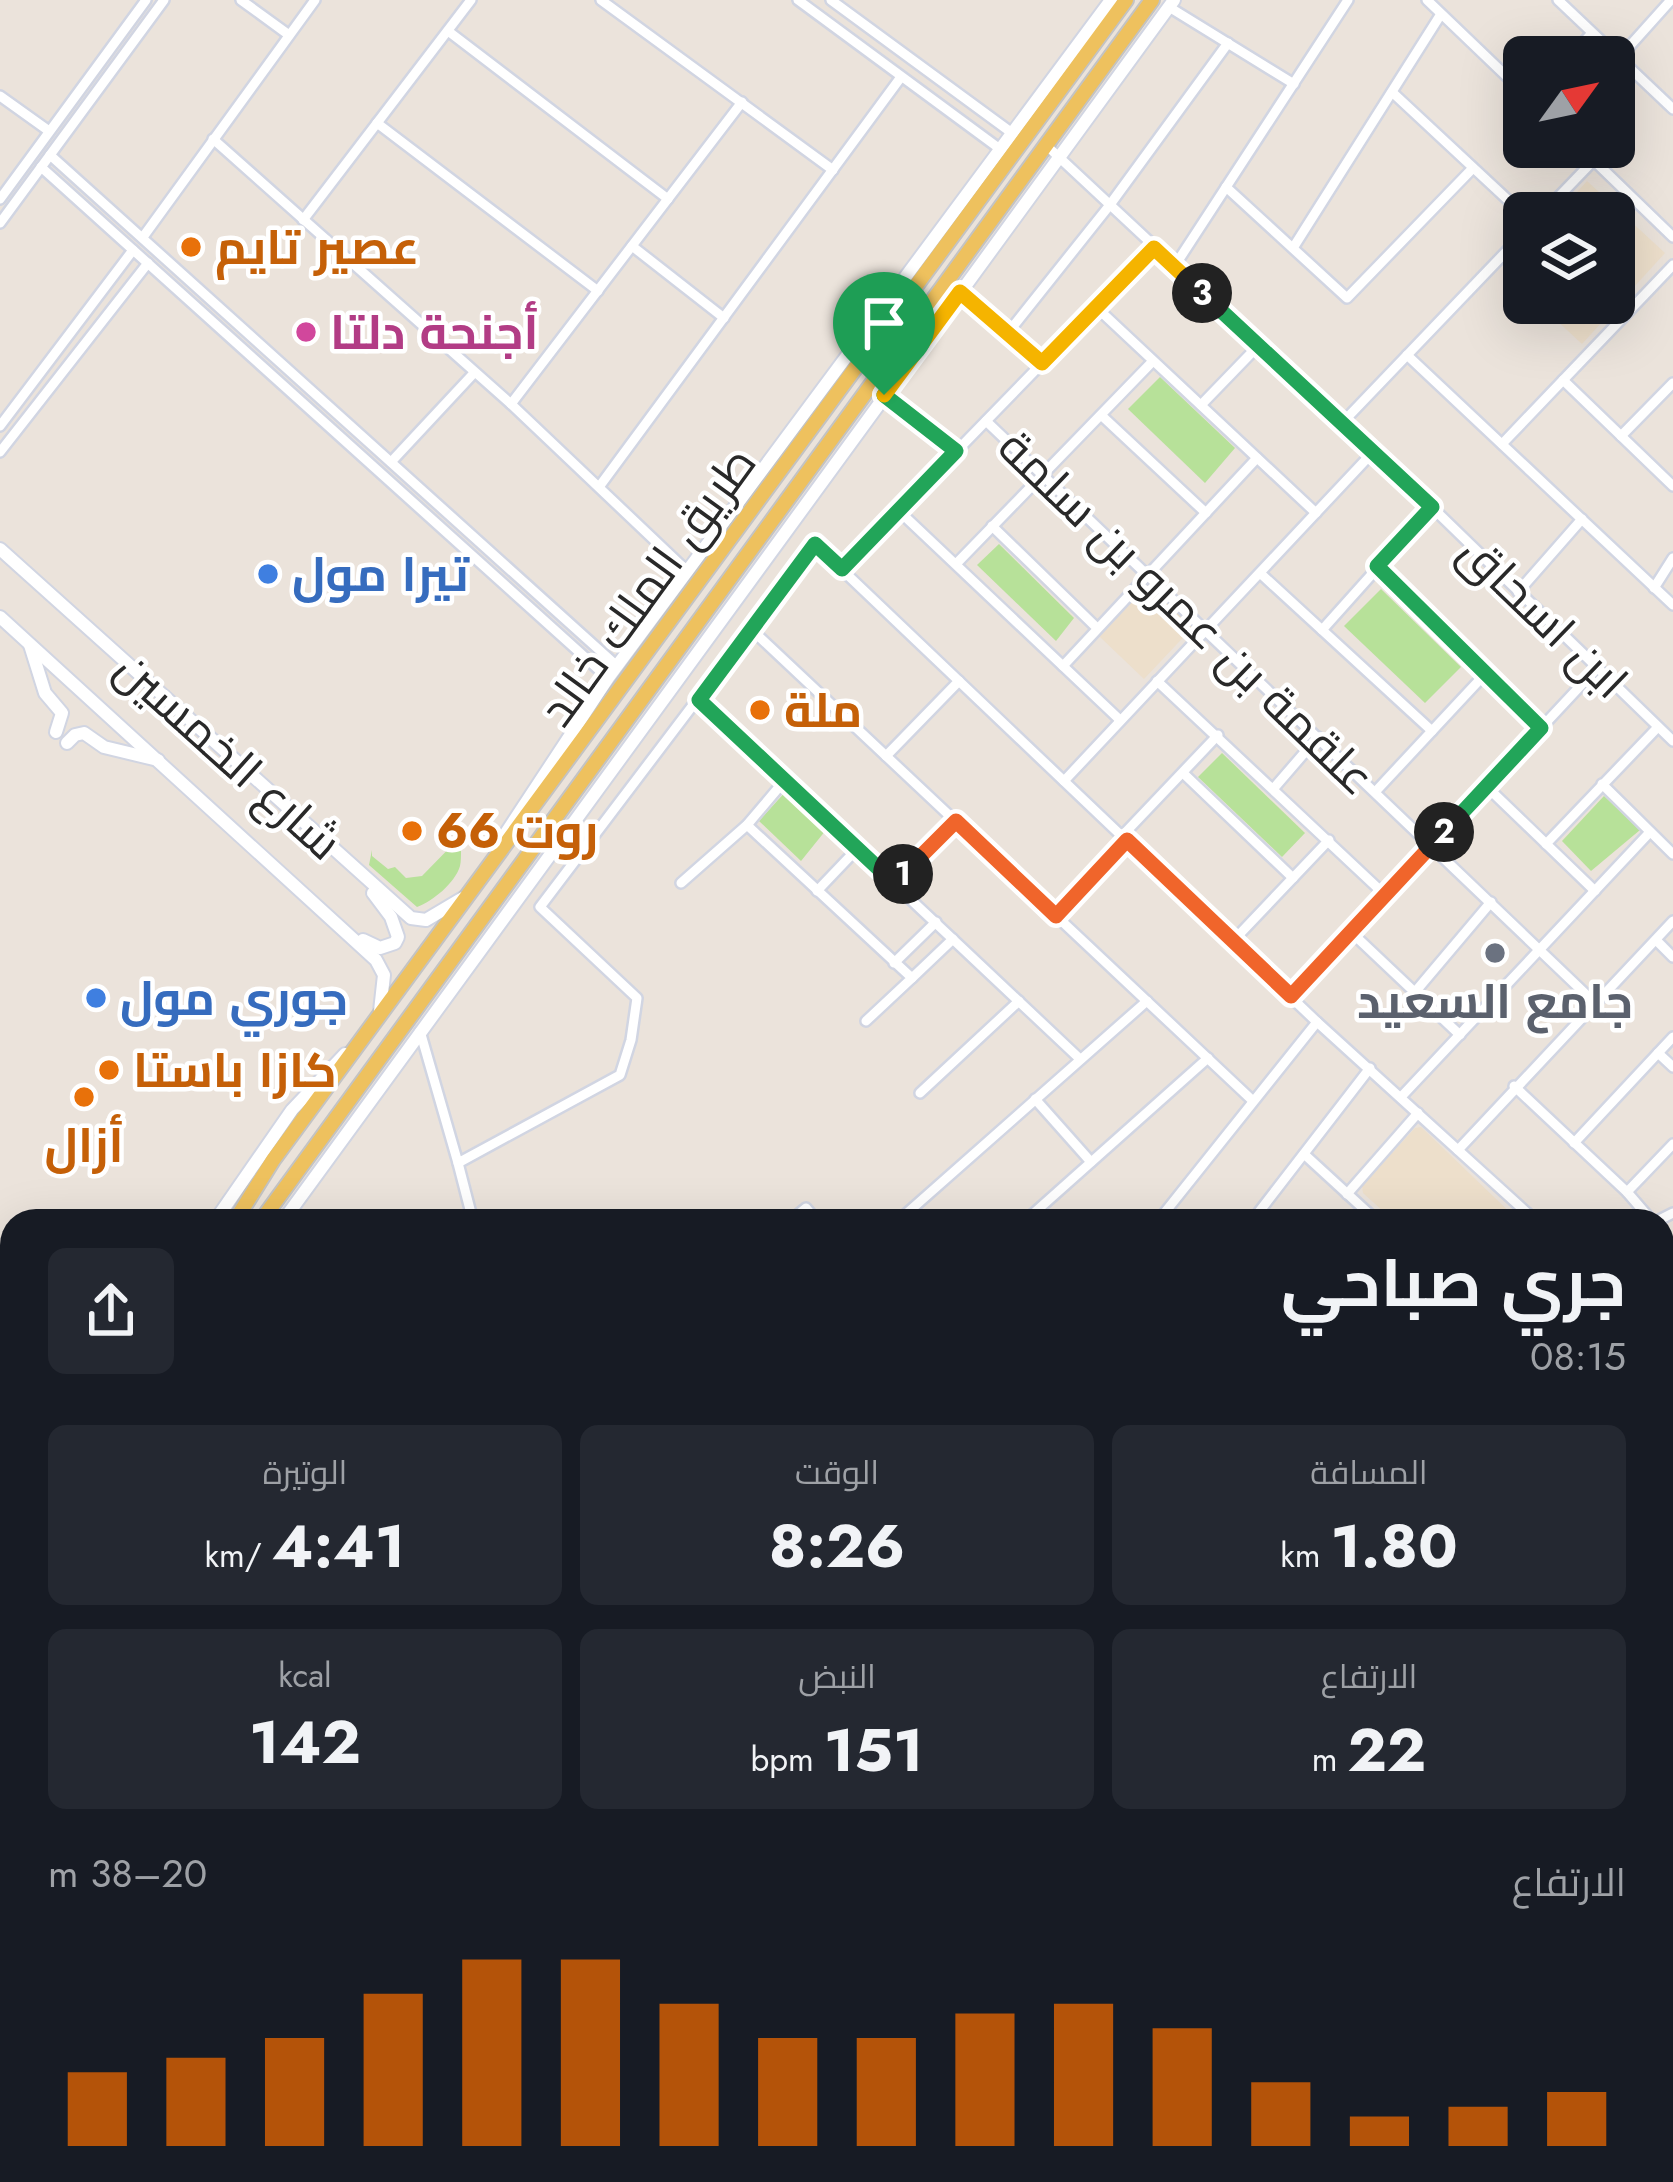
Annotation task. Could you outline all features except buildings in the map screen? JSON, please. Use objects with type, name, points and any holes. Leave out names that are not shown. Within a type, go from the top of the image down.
[{"type":"main road","points":[[468,895],[554,755],[613,672],[1111,0]]},
{"type":"main road","name":"طريق الملك خالد","points":[[242,1209],[273,1160],[1126,0]]},
{"type":"main road","name":"طريق الملك خالد","points":[[271,1209],[1152,0]]},
{"type":"main road","points":[[292,1209],[1172,3]]},
{"type":"main road","name":"شارع الخمسين","points":[[0,549],[411,917],[427,920],[468,895]]},
{"type":"main road","name":"شارع الخمسين","points":[[0,617],[376,960],[384,975],[377,1020]]},
{"type":"main road","points":[[30,644],[45,694],[62,713],[62,737],[84,734],[104,747],[162,761]]},
{"type":"main road","points":[[346,931],[380,948],[398,937],[391,916],[354,869]]},
{"type":"main road","points":[[223,1209],[292,1110],[377,1020]]},
{"type":"street","points":[[0,199],[146,0]]},
{"type":"street","points":[[0,223],[164,0]]},
{"type":"street","points":[[241,0],[289,35]]},
{"type":"street","points":[[143,237],[315,0]]},
{"type":"street","points":[[303,220],[471,0]]},
{"type":"street","points":[[601,0],[833,170]]},
{"type":"street","points":[[798,0],[1000,149]]},
{"type":"street","points":[[831,0],[1012,133]]},
{"type":"street","points":[[1174,267],[1348,0]]},
{"type":"street","points":[[1427,0],[1503,73]]},
{"type":"street","points":[[1558,0],[1595,36]]},
{"type":"street","points":[[1635,40],[1671,0]]},
{"type":"street","points":[[1172,3],[1294,84]]},
{"type":"street","points":[[1293,248],[1442,14]]},
{"type":"street","points":[[448,31],[668,199]]},
{"type":"street","points":[[1589,36],[1592,33]]},
{"type":"street","points":[[1007,334],[1109,206],[1228,43]]},
{"type":"street","points":[[1635,72],[1671,104]]},
{"type":"street","points":[[599,487],[901,77]]},
{"type":"street","points":[[1392,92],[1503,196]]},
{"type":"street","points":[[0,96],[50,131]]},
{"type":"street","points":[[512,404],[742,102]]},
{"type":"street","points":[[377,123],[598,291]]},
{"type":"street","points":[[213,139],[512,404],[688,572]]},
{"type":"street","name":"ابن اسحاق","points":[[1047,146],[1673,741]]},
{"type":"street","points":[[50,155],[391,462],[613,672]]},
{"type":"street","points":[[41,167],[613,672]]},
{"type":"street","points":[[1226,187],[1347,298],[1473,168]]},
{"type":"street","points":[[1563,192],[1586,168]]},
{"type":"street","points":[[1602,168],[1673,237]]},
{"type":"street","points":[[632,246],[724,318]]},
{"type":"street","points":[[842,569],[1154,248]]},
{"type":"street","points":[[0,426],[133,250]]},
{"type":"street","points":[[1342,422],[1503,255]]},
{"type":"street","points":[[0,452],[148,263]]},
{"type":"street","points":[[1502,444],[1673,266]]},
{"type":"street","points":[[960,292],[1042,363]]},
{"type":"street","points":[[1096,307],[1316,513]]},
{"type":"street","points":[[1201,405],[1258,345]]},
{"type":"street","points":[[1407,355],[1673,605]]},
{"type":"street","points":[[956,564],[1153,361]]},
{"type":"street","points":[[391,462],[474,373]]},
{"type":"street","points":[[1563,380],[1673,487]]},
{"type":"street","points":[[1621,436],[1673,382]]},
{"type":"street","points":[[884,395],[956,451]]},
{"type":"street","points":[[1101,415],[1205,513]]},
{"type":"street","name":"علقمة بن عمرو بن سلمة","points":[[986,421],[1596,1004]]},
{"type":"street","points":[[1064,781],[1374,452]]},
{"type":"street","points":[[1063,666],[1257,458]]},
{"type":"street","points":[[1322,630],[1432,507]]},
{"type":"street","points":[[898,511],[1120,720]]},
{"type":"street","points":[[1518,592],[1582,519]]},
{"type":"street","points":[[992,526],[1097,628]]},
{"type":"street","points":[[458,1163],[620,1075],[637,998],[539,907],[815,544],[1317,1022],[1523,1209]]},
{"type":"street","points":[[1654,587],[1673,558]]},
{"type":"street","points":[[1377,566],[1541,728]]},
{"type":"street","points":[[1260,573],[1432,731]]},
{"type":"street","points":[[751,629],[1252,1100]]},
{"type":"street","points":[[1291,996],[1597,668]]},
{"type":"street","points":[[1376,791],[1486,673]]},
{"type":"street","points":[[886,756],[959,681]]},
{"type":"street","points":[[1156,681],[1383,893]]},
{"type":"street","points":[[699,700],[1080,1060]]},
{"type":"street","points":[[1546,844],[1673,718]]},
{"type":"street","points":[[1056,916],[1218,735]]},
{"type":"street","points":[[1274,788],[1318,737]]},
{"type":"street","points":[[1183,773],[1293,878]]},
{"type":"street","points":[[681,883],[747,825],[784,780]]},
{"type":"street","points":[[1602,784],[1673,854]]},
{"type":"street","points":[[1486,786],[1595,891]]},
{"type":"street","points":[[894,883],[956,821]]},
{"type":"street","points":[[747,825],[912,978]]},
{"type":"street","points":[[1401,1097],[1650,832]]},
{"type":"street","points":[[1233,941],[1329,840]]},
{"type":"street","points":[[817,891],[857,849]]},
{"type":"street","points":[[1414,992],[1492,902]]},
{"type":"street","points":[[1458,1150],[1673,921]]},
{"type":"street","points":[[894,963],[936,922]]},
{"type":"street","points":[[1350,931],[1460,1035]]},
{"type":"street","points":[[866,1021],[953,939]]},
{"type":"street","points":[[1656,940],[1673,957]]},
{"type":"street","points":[[920,1093],[1019,1001]]},
{"type":"street","points":[[912,1209],[1147,1001]]},
{"type":"street","points":[[1167,1209],[1317,1022]]},
{"type":"street","points":[[420,1030],[470,1209]]},
{"type":"street","points":[[1574,1143],[1673,1037]]},
{"type":"street","points":[[1658,1053],[1673,1067]]},
{"type":"street","points":[[1038,1209],[1208,1058]]},
{"type":"street","points":[[1261,1209],[1370,1069]]},
{"type":"street","points":[[1514,1086],[1644,1209]]},
{"type":"street","points":[[1035,1100],[1091,1162]]},
{"type":"street","points":[[1347,1194],[1418,1113]]},
{"type":"street","points":[[1628,1192],[1673,1144]]},
{"type":"street","points":[[1304,1154],[1364,1209]]},
{"type":"shaded area","points":[[1587,181],[1599,192],[1577,192]]},
{"type":"shaded area","points":[[1635,225],[1665,253],[1635,286]]},
{"type":"shaded area","points":[[1561,324],[1600,324],[1582,344]]},
{"type":"shaded area","points":[[1148,583],[1194,626],[1144,679],[1099,636]]},
{"type":"shaded area","points":[[1421,1127],[1506,1209],[1381,1209],[1363,1193],[1362,1186]]},
{"type":"green space","points":[[1160,377],[1235,448],[1205,483],[1128,409]]},
{"type":"green space","points":[[999,544],[1074,618],[1056,641],[977,565]]},
{"type":"green space","points":[[1381,589],[1461,667],[1425,703],[1344,626]]},
{"type":"green space","points":[[1222,753],[1305,833],[1282,857],[1198,777]]},
{"type":"green space","points":[[787,790],[826,830],[801,861],[759,821]]},
{"type":"green space","points":[[1604,796],[1640,830],[1591,871],[1562,841]]},
{"type":"green space","points":[[462,835],[460,866],[453,879],[417,907],[369,865],[372,850],[372,856],[388,869],[395,867],[406,878],[422,876]]},
{"type":"place","name":"عصير تايم","points":[[191,247]]},
{"type":"place","name":"أجنحة دلتا","points":[[306,332]]},
{"type":"place","name":"تيرا مول","points":[[268,574]]},
{"type":"place","name":"ملة","points":[[760,710]]},
{"type":"place","name":"روت 66","points":[[412,831]]},
{"type":"place","name":"جامع السعيد","points":[[1495,953]]},
{"type":"place","name":"جوري مول","points":[[96,998]]},
{"type":"place","name":"كازا باستا","points":[[109,1070]]},
{"type":"place","name":"أزال","points":[[84,1097]]},
{"type":"route","points":[[1154,248],[1432,507],[1377,566],[1541,728],[1291,996],[1127,840],[1056,916],[956,821],[894,883],[699,700],[815,544],[842,569],[956,451],[884,395],[960,292],[1042,363],[1154,248]]}]
